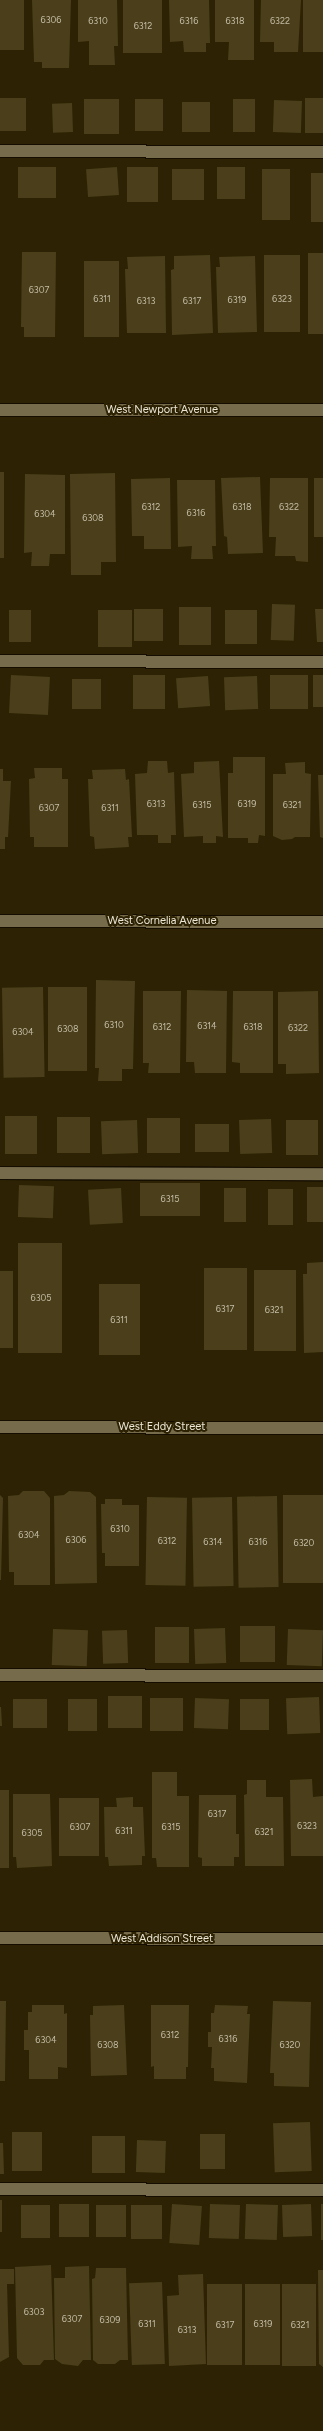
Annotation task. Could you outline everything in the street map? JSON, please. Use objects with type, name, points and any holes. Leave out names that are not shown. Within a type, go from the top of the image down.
[{"type":"street","points":[[0,151],[323,152]]},
{"type":"street","name":"West Newport Avenue","points":[[0,410],[323,410]]},
{"type":"street","points":[[0,661],[323,662]]},
{"type":"street","name":"West Cornelia Avenue","points":[[0,921],[323,922]]},
{"type":"street","points":[[0,1173],[323,1174]]},
{"type":"street","name":"West Eddy Street","points":[[0,1427],[323,1428]]},
{"type":"street","points":[[0,1675],[323,1676]]},
{"type":"street","name":"West Addison Street","points":[[0,1938],[323,1939]]},
{"type":"street","points":[[0,2189],[323,2190]]},
{"type":"building","points":[[0,0],[24,0],[24,50],[0,50]]},
{"type":"building","points":[[32,0],[71,0],[69,68],[42,68],[42,62],[34,62]]},
{"type":"building","points":[[78,0],[117,0],[118,46],[114,46],[115,65],[89,65],[89,41],[78,42]]},
{"type":"building","points":[[123,0],[162,0],[162,53],[123,53]]},
{"type":"building","points":[[169,0],[209,0],[210,43],[206,43],[206,52],[184,52],[183,41],[170,42]]},
{"type":"building","points":[[215,0],[254,0],[254,60],[228,60],[229,42],[215,42]]},
{"type":"building","points":[[261,0],[301,0],[298,52],[274,52],[274,42],[260,42]]},
{"type":"building","points":[[303,0],[323,0],[323,52],[303,52]]},
{"type":"building","points":[[0,98],[26,98],[26,131],[0,131]]},
{"type":"building","points":[[305,98],[323,98],[323,133],[305,133]]},
{"type":"building","points":[[84,99],[119,99],[119,134],[84,134]]},
{"type":"building","points":[[135,99],[163,99],[163,131],[135,131]]},
{"type":"building","points":[[233,99],[255,99],[255,132],[233,132]]},
{"type":"building","points":[[274,100],[302,101],[301,133],[273,132]]},
{"type":"building","points":[[182,102],[210,102],[210,132],[182,132]]},
{"type":"building","points":[[72,103],[73,132],[53,133],[52,104]]},
{"type":"building","points":[[18,167],[56,167],[56,198],[18,198]]},
{"type":"building","points":[[117,167],[119,195],[88,197],[86,169]]},
{"type":"building","points":[[127,167],[158,167],[158,202],[127,202]]},
{"type":"building","points":[[217,167],[245,167],[245,199],[217,199]]},
{"type":"building","points":[[172,169],[204,169],[204,200],[172,200]]},
{"type":"building","points":[[262,169],[290,169],[290,220],[262,220]]},
{"type":"building","points":[[311,173],[323,173],[323,222],[311,222]]},
{"type":"building","points":[[22,252],[56,252],[55,337],[24,337],[24,327],[21,327]]},
{"type":"building","points":[[308,253],[323,253],[323,334],[308,334]]},
{"type":"building","points":[[210,255],[213,333],[172,335],[171,270],[174,269],[174,256]]},
{"type":"building","points":[[264,255],[300,255],[300,332],[264,332]]},
{"type":"building","points":[[165,256],[166,333],[127,333],[125,269],[128,269],[127,257]]},
{"type":"building","points":[[255,256],[257,332],[218,333],[216,267],[220,267],[219,257]]},
{"type":"building","points":[[84,261],[119,261],[119,337],[84,337]]},
{"type":"building","points":[[0,472],[4,472],[4,558],[0,558]]},
{"type":"building","points":[[115,473],[116,562],[101,562],[101,575],[71,575],[70,474]]},
{"type":"building","points":[[25,474],[65,475],[65,554],[50,554],[49,566],[31,566],[32,552],[24,553]]},
{"type":"building","points":[[260,477],[263,553],[228,554],[227,537],[224,536],[221,478]]},
{"type":"building","points":[[170,478],[171,549],[144,549],[144,536],[132,536],[131,479]]},
{"type":"building","points":[[270,478],[308,478],[308,562],[296,561],[295,556],[275,556],[276,537],[269,537]]},
{"type":"building","points":[[314,478],[323,478],[323,537],[314,537]]},
{"type":"building","points":[[177,480],[215,480],[216,546],[212,546],[213,559],[191,559],[192,546],[178,547]]},
{"type":"building","points":[[272,604],[295,605],[294,641],[271,640]]},
{"type":"building","points":[[179,607],[211,607],[211,645],[179,645]]},
{"type":"building","points":[[134,609],[163,609],[163,641],[134,641]]},
{"type":"building","points":[[315,609],[323,609],[323,642],[317,642]]},
{"type":"building","points":[[9,610],[31,610],[31,642],[9,642]]},
{"type":"building","points":[[98,610],[132,610],[132,647],[98,647]]},
{"type":"building","points":[[225,610],[257,610],[257,644],[225,644]]},
{"type":"building","points":[[11,675],[50,677],[48,715],[9,713]]},
{"type":"building","points":[[133,675],[165,675],[165,709],[133,709]]},
{"type":"building","points":[[270,675],[308,675],[308,709],[270,709]]},
{"type":"building","points":[[313,675],[323,675],[323,707],[313,707]]},
{"type":"building","points":[[208,676],[210,706],[178,708],[176,678]]},
{"type":"building","points":[[257,676],[258,709],[225,710],[224,677]]},
{"type":"building","points":[[72,679],[101,679],[101,709],[72,709]]},
{"type":"building","points":[[233,757],[265,757],[265,836],[259,835],[258,843],[248,843],[248,838],[228,838],[228,773],[233,773]]},
{"type":"building","points":[[148,761],[167,761],[168,773],[174,772],[176,835],[171,835],[171,843],[158,843],[158,835],[137,835],[135,774],[147,773]]},
{"type":"building","points":[[219,761],[223,837],[216,836],[216,843],[203,843],[203,836],[184,837],[181,774],[194,773],[194,762]]},
{"type":"building","points":[[305,762],[305,773],[311,774],[310,837],[295,837],[292,839],[282,840],[273,836],[273,774],[286,774],[285,763]]},
{"type":"building","points":[[34,768],[62,768],[62,779],[68,779],[68,847],[34,847],[34,837],[30,837],[29,779],[35,778]]},
{"type":"building","points":[[0,769],[3,769],[3,781],[11,781],[8,837],[5,837],[5,849],[0,849]]},
{"type":"building","points":[[125,769],[126,780],[129,779],[132,837],[128,837],[129,847],[95,849],[94,837],[90,836],[88,779],[93,779],[92,770]]},
{"type":"building","points":[[318,775],[323,775],[323,838],[320,837]]},
{"type":"building","points":[[96,980],[135,981],[133,1069],[122,1069],[122,1081],[98,1081],[99,1068],[95,1068]]},
{"type":"building","points":[[43,987],[45,1077],[4,1078],[2,988]]},
{"type":"building","points":[[48,987],[87,987],[87,1071],[48,1071]]},
{"type":"building","points":[[187,990],[227,991],[226,1073],[195,1073],[194,1062],[186,1062]]},
{"type":"building","points":[[143,991],[181,991],[180,1073],[148,1073],[149,1063],[143,1063]]},
{"type":"building","points":[[233,991],[273,991],[273,1073],[240,1073],[240,1063],[232,1062]]},
{"type":"building","points":[[318,991],[319,1073],[286,1074],[286,1064],[278,1064],[278,992]]},
{"type":"building","points":[[5,1116],[37,1116],[37,1154],[5,1154]]},
{"type":"building","points":[[57,1117],[90,1117],[90,1153],[57,1153]]},
{"type":"building","points":[[147,1118],[180,1118],[180,1153],[147,1153]]},
{"type":"building","points":[[271,1119],[272,1153],[240,1154],[239,1120]]},
{"type":"building","points":[[137,1120],[138,1153],[102,1154],[101,1121]]},
{"type":"building","points":[[286,1120],[318,1120],[318,1155],[286,1155]]},
{"type":"building","points":[[195,1124],[229,1124],[229,1152],[195,1152]]},
{"type":"building","points":[[140,1183],[200,1183],[200,1216],[140,1216]]},
{"type":"building","points":[[19,1185],[54,1186],[53,1218],[18,1217]]},
{"type":"building","points":[[307,1187],[323,1187],[323,1222],[307,1222]]},
{"type":"building","points":[[121,1188],[123,1223],[90,1225],[88,1190]]},
{"type":"building","points":[[224,1188],[246,1188],[246,1222],[224,1222]]},
{"type":"building","points":[[268,1189],[293,1189],[293,1225],[268,1225]]},
{"type":"building","points":[[18,1243],[62,1243],[62,1353],[18,1353]]},
{"type":"building","points":[[323,1262],[323,1352],[304,1353],[303,1274],[307,1274],[307,1263]]},
{"type":"building","points":[[204,1268],[247,1268],[247,1350],[204,1350]]},
{"type":"building","points":[[254,1270],[296,1270],[296,1351],[254,1351]]},
{"type":"building","points":[[0,1271],[13,1271],[13,1348],[0,1348]]},
{"type":"building","points":[[99,1284],[140,1284],[140,1355],[99,1355]]},
{"type":"building","points":[[23,1491],[44,1491],[50,1498],[50,1585],[14,1585],[14,1572],[9,1572],[8,1496],[19,1495]]},
{"type":"building","points":[[69,1491],[90,1492],[96,1497],[97,1583],[55,1584],[54,1496],[64,1495]]},
{"type":"building","points":[[0,1495],[3,1498],[1,1580],[0,1580]]},
{"type":"building","points":[[283,1495],[323,1495],[323,1583],[283,1583]]},
{"type":"building","points":[[277,1496],[279,1587],[239,1588],[237,1497]]},
{"type":"building","points":[[147,1497],[187,1498],[185,1586],[145,1585]]},
{"type":"building","points":[[232,1497],[234,1586],[194,1587],[192,1498]]},
{"type":"building","points":[[105,1499],[122,1499],[122,1505],[139,1505],[139,1566],[105,1566],[105,1553],[102,1553],[101,1504],[105,1504]]},
{"type":"building","points":[[240,1626],[275,1626],[275,1662],[240,1662]]},
{"type":"building","points":[[155,1627],[189,1627],[189,1663],[155,1663]]},
{"type":"building","points":[[225,1628],[226,1663],[195,1664],[194,1629]]},
{"type":"building","points":[[53,1629],[88,1630],[87,1666],[52,1665]]},
{"type":"building","points":[[288,1629],[323,1630],[322,1666],[287,1665]]},
{"type":"building","points":[[127,1630],[128,1663],[103,1664],[102,1631]]},
{"type":"building","points":[[108,1696],[142,1696],[142,1728],[108,1728]]},
{"type":"building","points":[[319,1697],[320,1733],[287,1734],[286,1698]]},
{"type":"building","points":[[150,1698],[183,1698],[183,1731],[150,1731]]},
{"type":"building","points":[[195,1698],[229,1699],[228,1729],[194,1728]]},
{"type":"building","points":[[13,1699],[47,1699],[47,1728],[13,1728]]},
{"type":"building","points":[[68,1699],[97,1699],[97,1731],[68,1731]]},
{"type":"building","points":[[240,1699],[269,1699],[269,1730],[240,1730]]},
{"type":"building","points":[[1,1707],[2,1726],[0,1726]]},
{"type":"building","points":[[152,1772],[177,1772],[177,1796],[189,1796],[189,1867],[157,1867],[156,1858],[152,1858]]},
{"type":"building","points":[[312,1779],[313,1797],[323,1796],[323,1856],[291,1856],[290,1780]]},
{"type":"building","points":[[247,1780],[266,1780],[266,1797],[283,1797],[284,1866],[245,1866],[244,1795],[247,1794]]},
{"type":"building","points":[[0,1790],[9,1790],[9,1868],[0,1868]]},
{"type":"building","points":[[13,1794],[50,1794],[52,1866],[17,1868],[16,1857],[13,1857]]},
{"type":"building","points":[[199,1795],[236,1795],[236,1834],[239,1834],[239,1857],[234,1857],[234,1866],[202,1866],[202,1858],[198,1857]]},
{"type":"building","points":[[133,1797],[133,1807],[143,1807],[145,1856],[142,1856],[142,1865],[109,1866],[108,1857],[105,1857],[104,1807],[117,1807],[116,1798]]},
{"type":"building","points":[[59,1798],[99,1798],[99,1856],[59,1856]]},
{"type":"building","points":[[0,2001],[6,2001],[5,2081],[0,2081]]},
{"type":"building","points":[[273,2001],[311,2002],[309,2087],[274,2086],[274,2073],[270,2073]]},
{"type":"building","points":[[32,2005],[64,2005],[64,2014],[67,2013],[67,2068],[58,2067],[58,2079],[29,2079],[29,2050],[24,2050],[24,2030],[28,2030],[28,2012],[32,2012]]},
{"type":"building","points":[[124,2005],[127,2075],[91,2076],[90,2015],[93,2015],[93,2006]]},
{"type":"building","points":[[151,2005],[189,2005],[188,2067],[186,2067],[186,2079],[154,2079],[154,2066],[151,2067]]},
{"type":"building","points":[[215,2005],[248,2006],[247,2014],[250,2014],[247,2083],[214,2081],[214,2068],[211,2068],[212,2047],[208,2047],[208,2032],[211,2032],[211,2013],[214,2013]]},
{"type":"building","points":[[310,2122],[312,2171],[275,2172],[273,2123]]},
{"type":"building","points":[[12,2132],[42,2132],[42,2171],[12,2171]]},
{"type":"building","points":[[200,2134],[225,2134],[225,2169],[200,2169]]},
{"type":"building","points":[[92,2136],[125,2136],[125,2173],[92,2173]]},
{"type":"building","points":[[137,2140],[166,2141],[165,2173],[136,2172]]},
{"type":"building","points":[[0,2143],[3,2143],[4,2174],[0,2174]]},
{"type":"building","points":[[0,2200],[2,2200],[2,2232],[0,2232]]},
{"type":"building","points":[[59,2204],[89,2204],[89,2237],[59,2237]]},
{"type":"building","points":[[172,2204],[202,2206],[199,2245],[169,2243]]},
{"type":"building","points":[[210,2204],[240,2205],[239,2239],[209,2238]]},
{"type":"building","points":[[246,2204],[278,2205],[277,2240],[245,2239]]},
{"type":"building","points":[[311,2204],[312,2236],[283,2237],[282,2205]]},
{"type":"building","points":[[321,2204],[323,2204],[323,2240],[321,2240]]},
{"type":"building","points":[[21,2205],[50,2205],[50,2238],[21,2238]]},
{"type":"building","points":[[96,2205],[126,2205],[126,2237],[96,2237]]},
{"type":"building","points":[[131,2205],[162,2205],[162,2239],[131,2239]]},
{"type":"building","points":[[51,2265],[54,2360],[44,2360],[40,2365],[23,2365],[17,2358],[15,2267]]},
{"type":"building","points":[[89,2266],[91,2360],[83,2360],[78,2366],[62,2364],[55,2359],[54,2278],[65,2278],[65,2267]]},
{"type":"building","points":[[96,2268],[126,2268],[128,2360],[120,2360],[115,2364],[98,2364],[93,2360],[92,2279],[95,2278]]},
{"type":"building","points":[[0,2269],[14,2269],[14,2284],[7,2284],[9,2357],[0,2362]]},
{"type":"building","points":[[318,2270],[323,2270],[323,2367],[319,2364]]},
{"type":"building","points":[[203,2274],[206,2364],[169,2366],[167,2296],[179,2295],[178,2275]]},
{"type":"building","points":[[162,2282],[165,2364],[132,2365],[129,2283]]},
{"type":"building","points":[[207,2284],[242,2284],[242,2365],[207,2365]]},
{"type":"building","points":[[245,2284],[280,2284],[280,2365],[245,2365]]},
{"type":"building","points":[[282,2284],[316,2284],[316,2366],[282,2366]]}]
